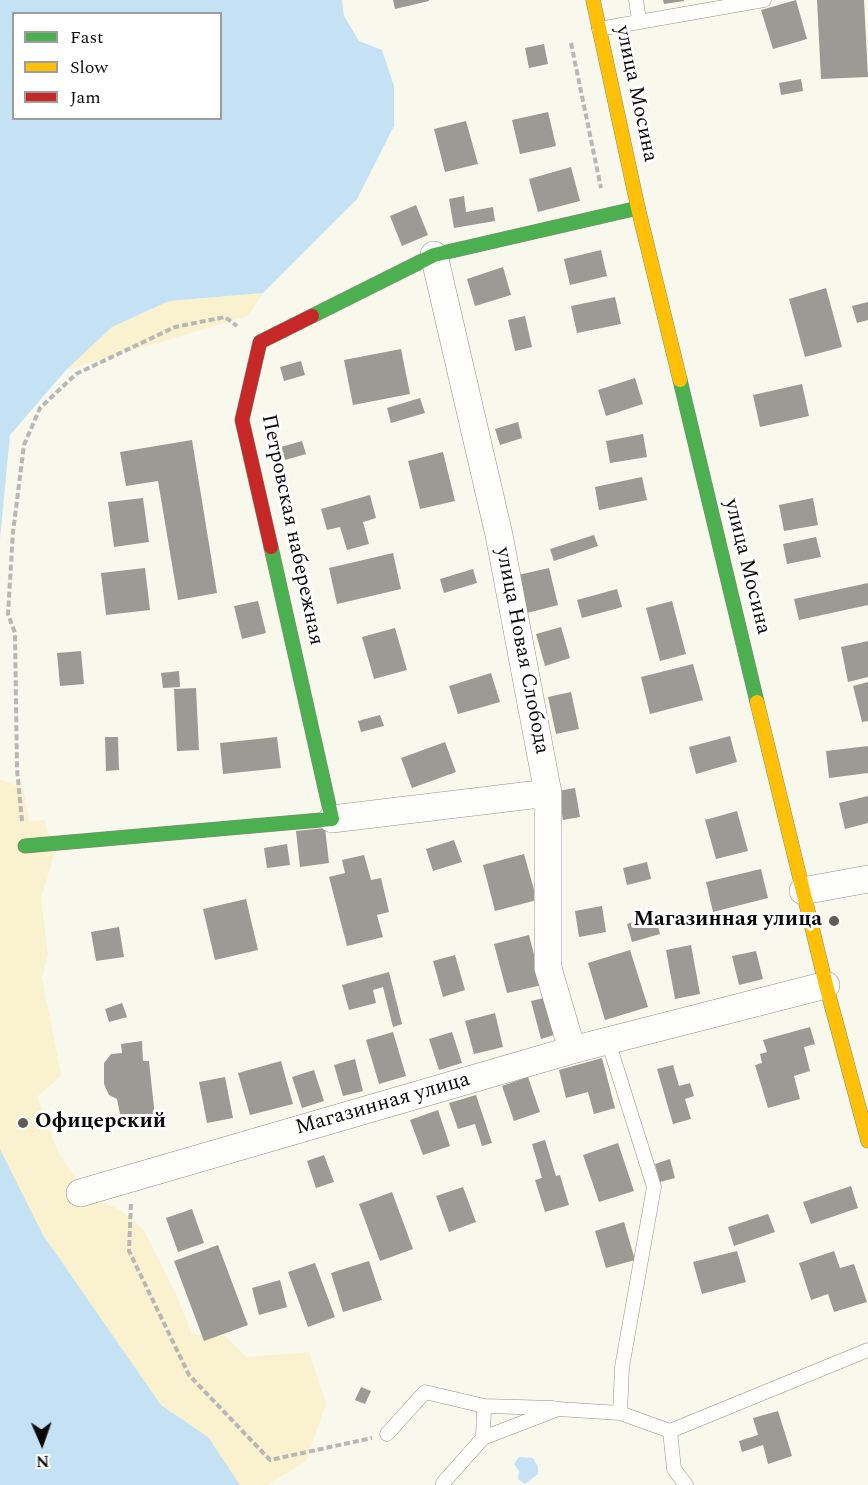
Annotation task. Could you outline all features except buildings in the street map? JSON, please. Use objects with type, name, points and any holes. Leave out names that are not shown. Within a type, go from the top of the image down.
[{"type":"street","name":"улица Мосина","points":[[593,0],[638,208],[826,985],[868,1142]]},
{"type":"street","points":[[260,342],[434,255],[638,208]]},
{"type":"street","name":"улица Новая Слобода","points":[[434,255],[499,534],[548,794],[548,968],[572,1050]]},
{"type":"street","name":"Петровская набережная","points":[[260,342],[242,420],[332,819]]},
{"type":"street","points":[[24,846],[332,819],[548,794]]},
{"type":"street","points":[[803,891],[868,879]]},
{"type":"street","name":"Магазинная улица","points":[[80,1193],[572,1050],[826,985]]},
{"type":"lane","points":[[636,0],[639,20]]},
{"type":"lane","points":[[599,28],[764,0]]},
{"type":"lane","points":[[608,1041],[654,1187],[622,1366],[620,1413]]},
{"type":"lane","points":[[387,1434],[425,1392],[484,1406],[620,1413],[670,1431],[868,1350]]},
{"type":"lane","points":[[483,1438],[484,1406]]},
{"type":"lane","points":[[444,1485],[443,1483],[483,1438],[558,1409]]},
{"type":"lane","points":[[670,1431],[674,1469],[686,1485]]},
{"type":"path","points":[[569,34],[606,215]]},
{"type":"path","points":[[24,846],[17,769],[15,633],[8,614],[13,531],[24,445],[40,408],[76,374],[174,327],[225,318],[260,342]]},
{"type":"path","points":[[132,1178],[129,1251],[189,1375],[270,1460],[387,1434]]},
{"type":"sand","points":[[263,293],[248,316],[66,370],[112,327],[169,301]]},
{"type":"sand","name":"Офицерский","points":[[0,779],[23,788],[29,821],[44,820],[54,855],[41,898],[48,954],[42,977],[61,1076],[37,1097],[58,1152],[76,1179],[99,1201],[121,1210],[143,1229],[175,1292],[192,1334],[226,1336],[246,1357],[309,1352],[326,1404],[306,1461],[268,1485],[240,1485],[208,1437],[161,1405],[43,1235],[0,1149]]},
{"type":"water","points":[[0,0],[342,0],[344,16],[359,41],[382,50],[394,86],[394,126],[357,199],[263,293],[169,301],[112,327],[66,370],[10,435],[0,539]]},
{"type":"water","points":[[0,1149],[43,1235],[161,1405],[208,1437],[240,1485],[0,1485]]},
{"type":"water","points":[[519,1457],[533,1458],[538,1467],[538,1474],[525,1484],[518,1479],[519,1471],[514,1464]]},
{"type":"traffic: fast","points":[[312,316],[434,255],[638,208]]},
{"type":"traffic: fast","points":[[680,380],[757,702]]},
{"type":"traffic: fast","points":[[25,846],[332,819],[271,547]]},
{"type":"traffic: slow","points":[[593,0],[638,208],[680,380]]},
{"type":"traffic: slow","points":[[757,702],[826,985],[868,1141]]},
{"type":"traffic: jam","points":[[271,547],[242,420],[260,342],[312,316]]},
{"type":"place","name":"Магазинная улица","points":[[834,921]]},
{"type":"place","name":"Офицерский","points":[[23,1123]]}]
